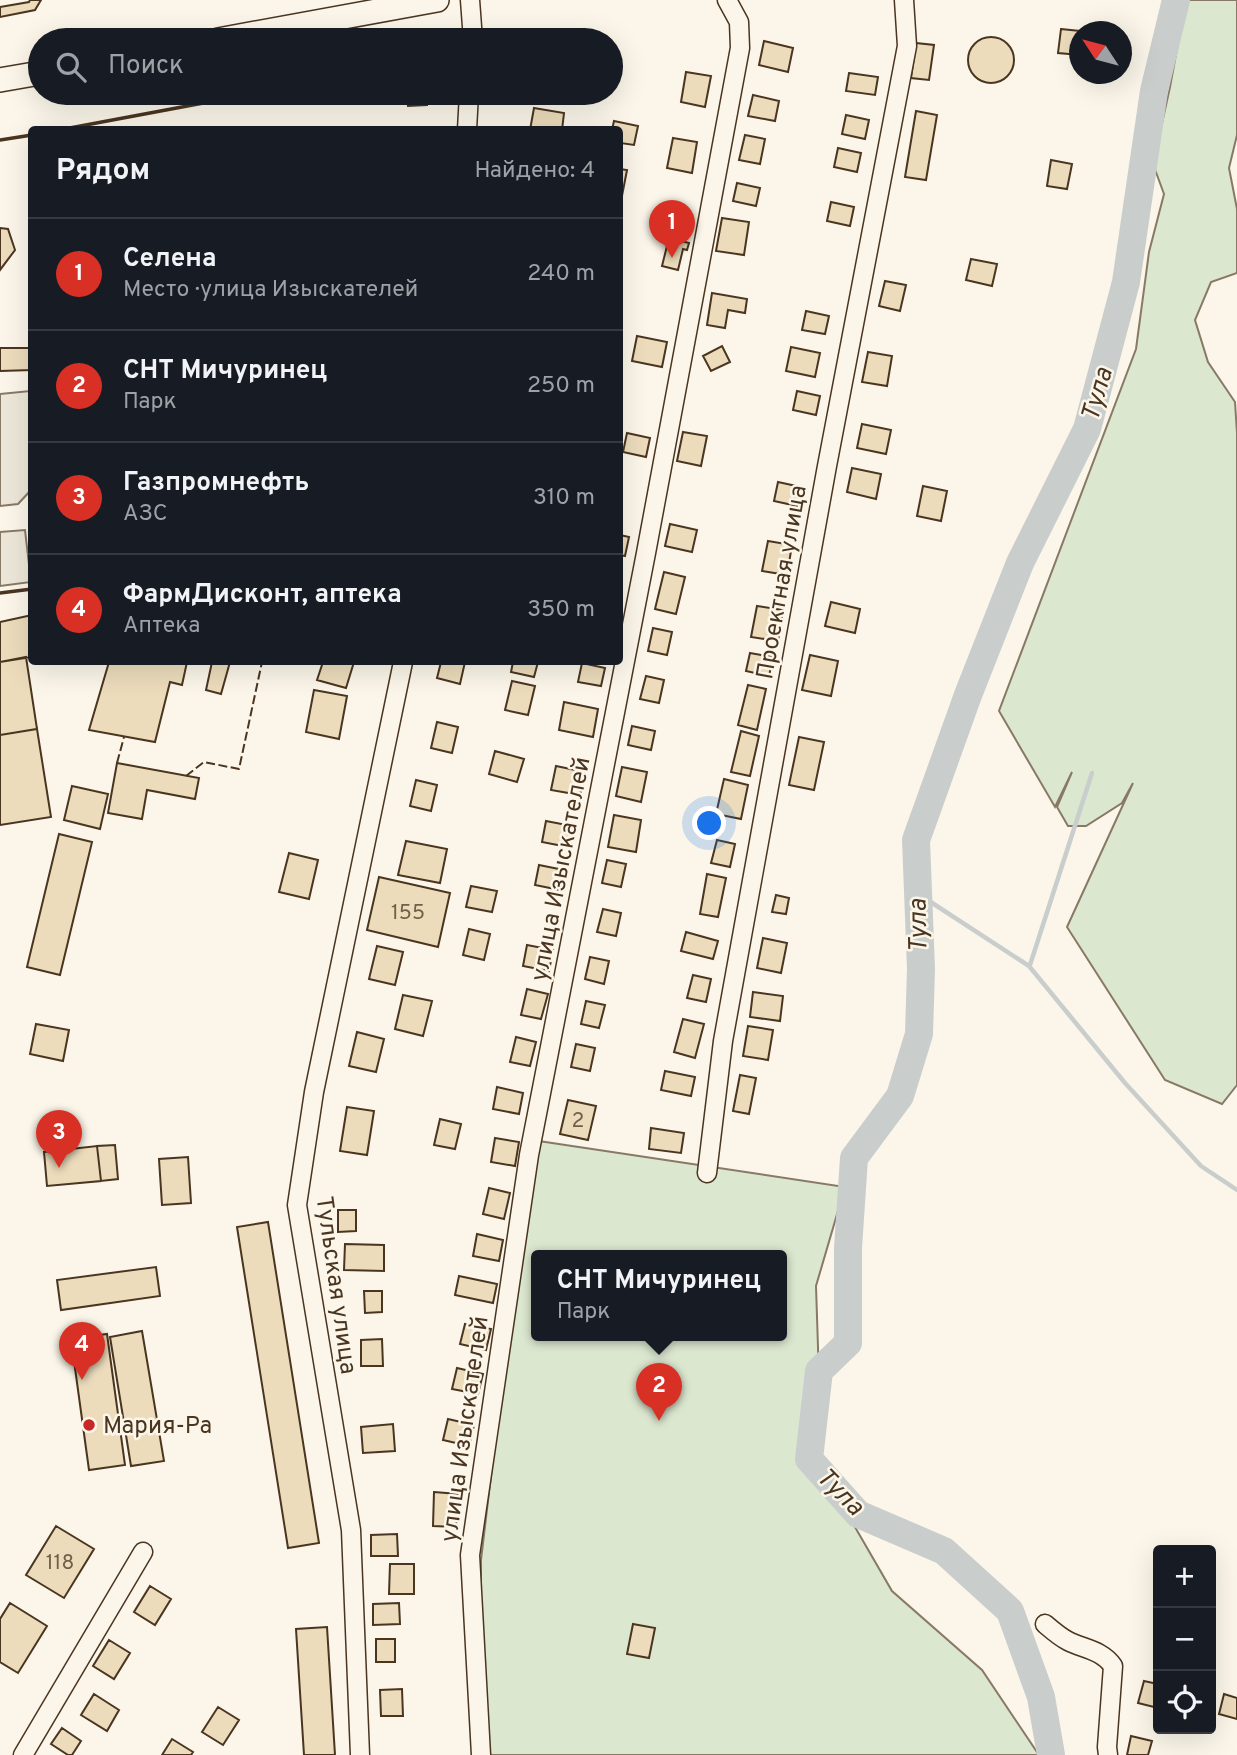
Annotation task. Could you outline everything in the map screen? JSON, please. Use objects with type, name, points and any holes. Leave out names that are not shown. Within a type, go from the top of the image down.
[{"type":"main road","points":[[284,28],[437,0]]},
{"type":"main road","points":[[0,80],[28,75]]},
{"type":"street","points":[[470,0],[472,28]]},
{"type":"street","name":"улица Изыскателей","points":[[481,1755],[470,1555],[529,1155],[649,539],[740,48],[739,22],[727,0]]},
{"type":"street","name":"Проектная улица","points":[[707,1174],[723,1041],[827,466],[907,46],[904,0]]},
{"type":"street","points":[[467,126],[468,105]]},
{"type":"street","name":"Тульская улица","points":[[360,1755],[351,1530],[297,1205],[314,1092],[402,665]]},
{"type":"street","points":[[23,1755],[143,1552]]},
{"type":"street","points":[[1045,1624],[1067,1640],[1107,1658],[1113,1666],[1108,1755]]},
{"type":"green space","points":[[1186,0],[1237,0],[1237,135],[1229,168],[1237,209],[1237,273],[1211,282],[1195,320],[1208,362],[1235,402],[1237,433],[1237,1085],[1222,1104],[1165,1080],[1067,927],[1133,783],[1122,803],[1086,826],[1068,826],[1057,807],[1072,772],[1055,807],[999,711],[1136,349],[1149,252],[1164,194],[1153,164]]},
{"type":"green space","points":[[532,1140],[845,1187],[816,1286],[822,1470],[892,1591],[982,1670],[1039,1755],[481,1755],[481,1560]]},
{"type":"shaded area","points":[[28,391],[28,493],[18,504],[0,506],[0,394]]},
{"type":"shaded area","points":[[25,530],[28,582],[0,586],[0,532]]},
{"type":"building","points":[[41,0],[35,10],[0,17],[0,7]]},
{"type":"building","points":[[1061,29],[1069,30],[1069,54],[1058,53]]},
{"type":"building","points":[[991,37],[1007,44],[1014,60],[1007,76],[991,83],[975,76],[968,60],[975,44]]},
{"type":"building","points":[[764,41],[793,48],[788,72],[759,65]]},
{"type":"building","points":[[916,43],[934,45],[929,80],[911,78]]},
{"type":"building","points":[[686,72],[711,76],[705,107],[681,102]]},
{"type":"building","points":[[849,73],[878,77],[875,95],[846,91]]},
{"type":"building","points":[[753,95],[779,101],[775,121],[748,116]]},
{"type":"building","points":[[534,108],[564,113],[562,126],[531,126]]},
{"type":"building","points":[[916,111],[937,115],[926,180],[905,177]]},
{"type":"building","points":[[846,115],[869,120],[865,139],[842,134]]},
{"type":"building","points":[[614,121],[638,126],[634,145],[623,143],[623,126],[613,126]]},
{"type":"building","points":[[745,135],[765,139],[760,164],[739,160]]},
{"type":"building","points":[[673,138],[697,142],[692,173],[667,168]]},
{"type":"building","points":[[838,148],[861,153],[857,172],[834,167]]},
{"type":"building","points":[[1051,160],[1072,164],[1067,189],[1047,186]]},
{"type":"building","points":[[623,169],[627,170],[623,191]]},
{"type":"building","points":[[737,183],[760,188],[756,206],[733,201]]},
{"type":"building","points":[[831,202],[854,207],[850,226],[827,221]]},
{"type":"building","points":[[722,218],[749,222],[744,255],[716,251]]},
{"type":"building","points":[[0,228],[8,229],[15,250],[0,270]]},
{"type":"building","points":[[669,238],[689,243],[687,250],[683,249],[678,270],[662,266]]},
{"type":"building","points":[[971,259],[997,264],[992,286],[966,280]]},
{"type":"building","points":[[885,281],[906,285],[900,311],[879,306]]},
{"type":"building","points":[[712,293],[747,299],[745,313],[728,310],[725,328],[707,325]]},
{"type":"building","points":[[806,311],[829,316],[825,334],[802,330]]},
{"type":"building","points":[[637,336],[667,342],[662,367],[632,361]]},
{"type":"building","points":[[722,346],[730,362],[711,371],[703,356]]},
{"type":"building","points":[[791,347],[820,353],[815,377],[786,371]]},
{"type":"building","points":[[0,348],[28,348],[28,370],[0,371]]},
{"type":"building","points":[[868,352],[892,356],[887,386],[862,382]]},
{"type":"building","points":[[797,391],[820,396],[816,415],[793,410]]},
{"type":"building","points":[[862,424],[891,430],[886,454],[857,448]]},
{"type":"building","points":[[683,432],[707,436],[701,466],[677,461]]},
{"type":"building","points":[[627,433],[650,438],[646,457],[623,452]]},
{"type":"building","points":[[852,468],[881,474],[876,499],[847,492]]},
{"type":"building","points":[[778,482],[801,487],[797,506],[774,501]]},
{"type":"building","points":[[923,486],[947,491],[941,521],[917,516]]},
{"type":"building","points":[[670,524],[697,530],[692,552],[665,546]]},
{"type":"building","points":[[623,536],[629,537],[623,556]]},
{"type":"building","points":[[768,541],[792,545],[787,575],[762,571]]},
{"type":"building","points":[[664,572],[685,577],[676,614],[655,609]]},
{"type":"building","points":[[831,602],[860,609],[855,633],[825,626]]},
{"type":"building","points":[[757,606],[783,610],[778,641],[751,637]]},
{"type":"building","points":[[28,616],[28,658],[0,662],[0,622]]},
{"type":"building","points":[[653,628],[672,632],[667,655],[648,651]]},
{"type":"building","points":[[750,653],[773,657],[769,676],[746,671]]},
{"type":"building","points":[[810,655],[838,661],[831,696],[802,690]]},
{"type":"building","points":[[26,657],[37,729],[0,735],[0,662]]},
{"type":"building","points":[[108,665],[186,665],[182,685],[170,682],[155,742],[89,730]]},
{"type":"building","points":[[211,665],[229,665],[221,694],[206,690]]},
{"type":"building","points":[[322,665],[353,665],[346,688],[317,680]]},
{"type":"building","points":[[440,665],[464,665],[460,684],[437,678]]},
{"type":"building","points":[[512,665],[537,665],[534,677],[511,672]]},
{"type":"building","points":[[582,665],[605,668],[601,686],[578,682]]},
{"type":"building","points":[[646,676],[664,680],[659,703],[640,699]]},
{"type":"building","points":[[512,681],[535,686],[528,715],[505,710]]},
{"type":"building","points":[[748,685],[766,689],[757,730],[738,725]]},
{"type":"building","points":[[314,690],[347,696],[339,739],[306,732]]},
{"type":"building","points":[[564,702],[598,709],[593,737],[559,730]]},
{"type":"building","points":[[437,722],[458,727],[452,753],[431,748]]},
{"type":"building","points":[[632,726],[655,731],[651,750],[628,745]]},
{"type":"building","points":[[37,729],[51,817],[0,825],[0,735]]},
{"type":"building","points":[[741,731],[759,736],[750,776],[731,772]]},
{"type":"building","points":[[799,737],[824,742],[814,790],[789,785]]},
{"type":"building","points":[[495,751],[524,759],[517,782],[489,774]]},
{"type":"building","points":[[117,763],[199,778],[195,799],[147,790],[142,819],[108,813]]},
{"type":"building","points":[[556,766],[585,772],[580,795],[551,790]]},
{"type":"building","points":[[622,767],[647,772],[641,802],[616,796]]},
{"type":"building","points":[[724,779],[748,785],[741,819],[716,814]]},
{"type":"building","points":[[416,780],[437,785],[431,811],[410,806]]},
{"type":"building","points":[[72,786],[108,794],[100,829],[64,820]]},
{"type":"building","points":[[614,815],[641,820],[636,852],[608,847]]},
{"type":"building","points":[[546,821],[572,826],[568,847],[542,842]]},
{"type":"building","points":[[59,834],[92,842],[60,975],[27,967]]},
{"type":"building","points":[[717,840],[735,844],[730,867],[711,863]]},
{"type":"building","points":[[406,841],[447,849],[440,883],[398,875]]},
{"type":"building","points":[[289,853],[318,860],[309,899],[279,892]]},
{"type":"building","points":[[607,860],[626,864],[621,887],[602,883]]},
{"type":"building","points":[[539,865],[564,870],[560,890],[535,885]]},
{"type":"building","points":[[707,874],[726,878],[718,917],[700,914]]},
{"type":"building","points":[[379,877],[450,893],[438,947],[367,930]]},
{"type":"building","points":[[471,886],[497,891],[492,912],[466,907]]},
{"type":"building","points":[[776,895],[789,898],[786,914],[772,912]]},
{"type":"building","points":[[603,909],[621,913],[616,936],[597,932]]},
{"type":"building","points":[[469,929],[490,934],[484,960],[463,955]]},
{"type":"building","points":[[686,932],[718,941],[713,959],[681,951]]},
{"type":"building","points":[[763,938],[787,943],[781,973],[757,968]]},
{"type":"building","points":[[527,945],[553,950],[549,971],[523,966]]},
{"type":"building","points":[[377,946],[403,952],[395,985],[369,979]]},
{"type":"building","points":[[590,957],[609,961],[604,984],[585,979]]},
{"type":"building","points":[[693,975],[711,979],[706,1002],[687,998]]},
{"type":"building","points":[[527,989],[548,994],[541,1019],[521,1015]]},
{"type":"building","points":[[753,992],[783,996],[780,1021],[750,1017]]},
{"type":"building","points":[[403,995],[432,1001],[423,1036],[395,1029]]},
{"type":"building","points":[[586,1001],[605,1005],[599,1028],[581,1024]]},
{"type":"building","points":[[683,1019],[704,1024],[695,1058],[674,1052]]},
{"type":"building","points":[[36,1024],[69,1030],[63,1061],[30,1054]]},
{"type":"building","points":[[748,1026],[773,1030],[768,1060],[743,1056]]},
{"type":"building","points":[[357,1032],[384,1039],[376,1072],[349,1066]]},
{"type":"building","points":[[516,1037],[536,1042],[530,1066],[510,1062]]},
{"type":"building","points":[[576,1044],[595,1048],[590,1071],[571,1067]]},
{"type":"building","points":[[665,1071],[695,1077],[691,1096],[661,1090]]},
{"type":"building","points":[[740,1075],[756,1078],[749,1114],[733,1111]]},
{"type":"building","points":[[497,1087],[523,1093],[519,1114],[493,1109]]},
{"type":"building","points":[[568,1100],[596,1106],[588,1140],[560,1134]]},
{"type":"building","points":[[347,1107],[374,1111],[367,1155],[340,1151]]},
{"type":"building","points":[[440,1119],[461,1124],[455,1149],[434,1145]]},
{"type":"building","points":[[651,1128],[684,1133],[681,1153],[649,1149]]},
{"type":"building","points":[[495,1138],[519,1142],[515,1166],[491,1162]]},
{"type":"building","points":[[115,1145],[118,1179],[101,1181],[97,1146]]},
{"type":"building","points":[[97,1146],[101,1181],[47,1186],[44,1152]]},
{"type":"building","points":[[188,1157],[191,1203],[162,1205],[159,1159]]},
{"type":"building","points":[[489,1188],[510,1193],[504,1219],[483,1214]]},
{"type":"building","points":[[338,1210],[356,1210],[356,1231],[338,1232]]},
{"type":"building","points":[[268,1222],[319,1543],[288,1548],[237,1227]]},
{"type":"building","points":[[477,1234],[503,1240],[499,1261],[473,1256]]},
{"type":"building","points":[[345,1244],[384,1245],[384,1271],[344,1270]]},
{"type":"building","points":[[156,1267],[160,1296],[61,1310],[57,1280]]},
{"type":"building","points":[[459,1276],[497,1284],[493,1303],[455,1295]]},
{"type":"building","points":[[364,1291],[382,1291],[382,1312],[365,1313]]},
{"type":"building","points":[[465,1324],[491,1329],[486,1350],[460,1344]]},
{"type":"building","points":[[142,1331],[164,1461],[131,1466],[110,1337]]},
{"type":"building","points":[[107,1334],[125,1465],[89,1470],[71,1339]]},
{"type":"building","points":[[382,1339],[383,1366],[361,1366],[361,1340]]},
{"type":"building","points":[[457,1368],[483,1374],[478,1394],[452,1389]]},
{"type":"building","points":[[448,1419],[474,1425],[469,1446],[443,1440]]},
{"type":"building","points":[[393,1424],[395,1451],[363,1453],[361,1427]]},
{"type":"building","points":[[434,1492],[458,1494],[456,1527],[433,1526]]},
{"type":"building","points":[[56,1526],[94,1549],[64,1598],[26,1575]]},
{"type":"building","points":[[397,1534],[398,1556],[371,1556],[371,1535]]},
{"type":"building","points":[[390,1564],[414,1564],[414,1594],[389,1594]]},
{"type":"building","points":[[150,1586],[171,1599],[155,1625],[134,1612]]},
{"type":"building","points":[[10,1603],[47,1626],[18,1673],[0,1662],[0,1619]]},
{"type":"building","points":[[399,1603],[400,1624],[373,1625],[373,1604]]},
{"type":"building","points":[[633,1624],[655,1628],[649,1658],[627,1654]]},
{"type":"building","points":[[327,1627],[335,1755],[304,1755],[296,1629]]},
{"type":"building","points":[[376,1639],[395,1639],[395,1662],[376,1662]]},
{"type":"building","points":[[109,1640],[130,1653],[114,1679],[93,1666]]},
{"type":"building","points":[[1144,1681],[1153,1683],[1153,1707],[1138,1703]]},
{"type":"building","points":[[402,1689],[403,1716],[381,1716],[380,1690]]},
{"type":"building","points":[[94,1694],[119,1710],[107,1731],[81,1715]]},
{"type":"building","points":[[1224,1694],[1237,1698],[1237,1719],[1219,1714]]},
{"type":"building","points":[[218,1707],[239,1720],[223,1745],[202,1732]]},
{"type":"building","points":[[62,1728],[81,1741],[72,1755],[51,1744]]},
{"type":"building","points":[[1131,1736],[1152,1741],[1148,1755],[1127,1755]]},
{"type":"building","points":[[172,1739],[193,1752],[191,1755],[162,1755]]},
{"type":"waterway","name":"Тула","points":[[1051,1755],[1041,1697],[1010,1611],[944,1551],[858,1514],[809,1459],[819,1371],[848,1343],[848,1248],[854,1158],[900,1096],[919,1034],[921,969],[916,840],[968,695],[1020,563],[1087,429],[1126,282],[1154,91],[1176,0]]},
{"type":"waterway","points":[[1030,965],[1092,773]]},
{"type":"waterway","points":[[916,840],[923,897],[1029,966],[1125,1083],[1201,1166],[1237,1190]]},
{"type":"fence","points":[[186,776],[204,762],[239,769],[261,665]]},
{"type":"fence","points":[[117,763],[124,737]]},
{"type":"wall","points":[[80,126],[193,105]]},
{"type":"wall","points":[[0,140],[28,136]]},
{"type":"wall","points":[[0,593],[28,590]]},
{"type":"place","name":"Селена","points":[[672,258]]},
{"type":"place","name":"Газпромнефть","points":[[59,1168]]},
{"type":"place","name":"ФармДисконт, аптека","points":[[82,1380]]},
{"type":"place","name":"СНТ Мичуринец","points":[[659,1421]]},
{"type":"place","name":"Мария-Ра","points":[[89,1425]]}]
